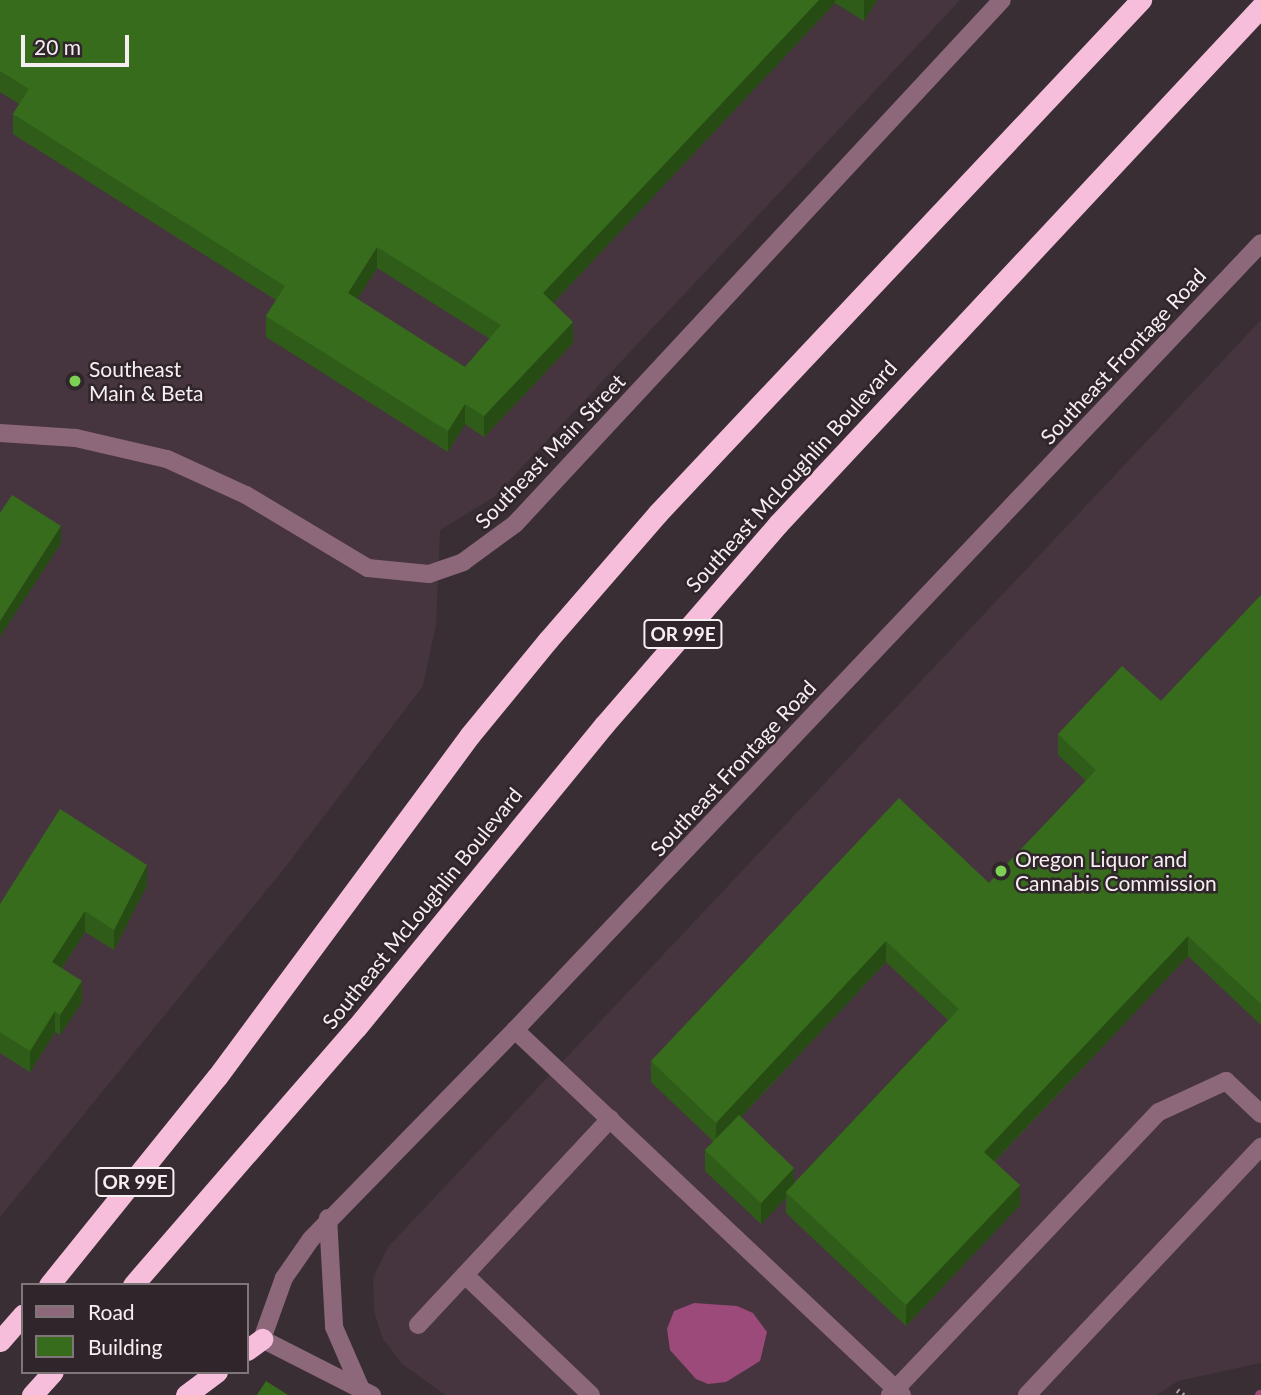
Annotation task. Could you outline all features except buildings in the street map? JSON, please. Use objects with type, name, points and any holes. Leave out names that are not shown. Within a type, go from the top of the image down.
[{"type":"highway","name":"OR 99E","points":[[51,1283],[217,1077],[470,735],[548,640],[658,513],[1141,0]]},
{"type":"highway","name":"Southeast McLoughlin Boulevard","points":[[135,1283],[356,1028],[604,725],[778,524],[1261,7]]},
{"type":"highway","points":[[0,1341],[21,1317]]},
{"type":"highway","points":[[32,1395],[51,1374]]},
{"type":"highway","points":[[186,1395],[214,1374]]},
{"type":"street","name":"Southeast Main Street","points":[[0,433],[76,438],[167,459],[247,495],[368,568],[429,574],[463,562],[515,524],[1002,0]]},
{"type":"street","name":"Southeast Frontage Road","points":[[255,1344],[284,1278],[328,1218],[515,1030],[1261,243]]},
{"type":"street","points":[[515,1030],[896,1393],[1159,1112],[1226,1081],[1261,1114]]},
{"type":"street","points":[[418,1325],[610,1119]]},
{"type":"street","points":[[1027,1395],[1261,1147]]},
{"type":"street","points":[[328,1218],[329,1298],[334,1327],[366,1391]]},
{"type":"street","points":[[465,1275],[592,1395]]},
{"type":"street","points":[[255,1344],[366,1391]]},
{"type":"shaded area","points":[[0,0],[960,0],[494,497],[440,530],[436,624],[423,686],[283,870],[0,1217]]},
{"type":"shaded area","name":"Oregon Liquor and Cannabis Commission","points":[[1261,320],[1261,1363],[1178,1381],[1157,1395],[445,1395],[402,1364],[383,1339],[374,1312],[373,1278],[388,1247]]},
{"type":"shaded area","points":[[694,1303],[737,1306],[753,1313],[767,1332],[760,1361],[726,1382],[708,1384],[696,1379],[670,1350],[667,1329],[674,1311]]},
{"type":"railway","points":[[1179,1395],[1182,1391]]},
{"type":"place","name":"Southeast Main & Beta","points":[[75,381]]},
{"type":"place","name":"Oregon Liquor and Cannabis Commission","points":[[1001,871]]}]
